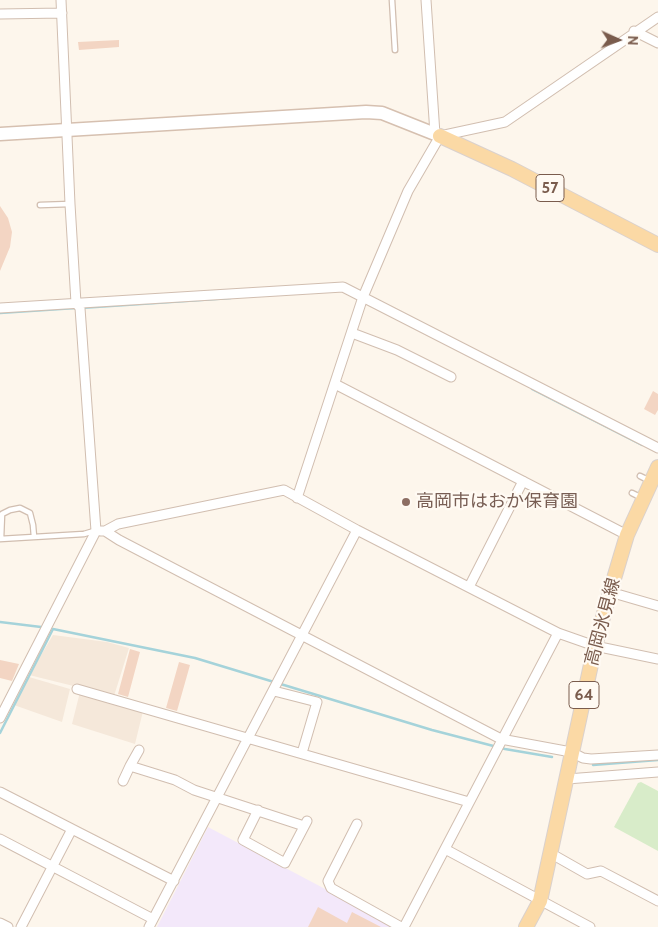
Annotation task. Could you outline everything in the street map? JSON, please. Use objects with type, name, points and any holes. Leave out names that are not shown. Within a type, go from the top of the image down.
[{"type":"main road","name":"57","points":[[437,135],[512,169],[658,245]]},
{"type":"main road","name":"高岡氷見線","points":[[526,927],[540,901],[595,646],[610,592],[638,496],[646,479],[658,466]]},
{"type":"street","points":[[0,718],[39,641],[100,531],[70,204],[61,0]]},
{"type":"street","points":[[297,498],[363,297],[408,191],[437,135],[426,0]]},
{"type":"street","points":[[0,14],[62,13]]},
{"type":"street","points":[[0,134],[366,112],[382,114],[437,135],[505,122],[658,16]]},
{"type":"street","points":[[634,32],[658,43]]},
{"type":"street","points":[[0,308],[78,306],[343,287],[654,445]]},
{"type":"street","points":[[352,333],[397,350],[451,377]]},
{"type":"street","points":[[335,384],[628,535]]},
{"type":"street","points":[[469,588],[523,481]]},
{"type":"street","points":[[100,531],[118,524],[284,490],[357,530],[558,633],[595,646],[658,659]]},
{"type":"street","points":[[0,838],[151,923],[357,530]]},
{"type":"street","points":[[100,531],[303,634],[498,745],[571,752],[583,758],[591,759],[658,755]]},
{"type":"street","points":[[610,592],[658,606]]},
{"type":"street","points":[[357,824],[328,881],[331,888],[402,927],[558,633]]},
{"type":"street","points":[[276,687],[317,702],[302,753]]},
{"type":"street","points":[[77,689],[469,802]]},
{"type":"street","points":[[123,781],[139,750]]},
{"type":"street","points":[[130,766],[175,780],[194,790],[306,823],[285,863],[242,840],[258,810]]},
{"type":"street","points":[[567,779],[658,772]]},
{"type":"street","points":[[0,792],[174,881]]},
{"type":"street","points":[[20,927],[72,829]]},
{"type":"street","points":[[445,849],[590,927]]},
{"type":"street","points":[[550,853],[587,874],[601,871],[658,901]]},
{"type":"street","points":[[0,923],[8,927]]},
{"type":"lane","points":[[392,0],[396,50]]},
{"type":"lane","points":[[40,205],[70,204]]},
{"type":"lane","points":[[34,537],[30,513],[20,508],[2,514],[1,539],[84,534],[100,531]]},
{"type":"shaded area","points":[[53,635],[107,642],[129,648],[114,696],[29,675]]},
{"type":"shaded area","points":[[29,677],[70,689],[62,722],[14,705]]},
{"type":"shaded area","points":[[80,692],[143,711],[135,744],[72,724]]},
{"type":"shaded area","points":[[208,827],[397,927],[157,927]]},
{"type":"green space","points":[[641,782],[658,791],[658,851],[614,827],[638,783]]},
{"type":"building","points":[[119,40],[119,47],[79,50],[78,42]]},
{"type":"building","points":[[0,206],[8,218],[12,232],[10,247],[0,271]]},
{"type":"building","points":[[653,391],[658,394],[658,410],[655,415],[644,409]]},
{"type":"building","points":[[130,649],[140,652],[128,697],[118,694]]},
{"type":"building","points":[[0,660],[19,664],[12,681],[0,678]]},
{"type":"building","points":[[179,662],[190,665],[177,711],[166,708]]},
{"type":"building","points":[[318,907],[347,923],[352,912],[381,927],[308,927]]},
{"type":"waterway","points":[[81,308],[231,298]]},
{"type":"waterway","points":[[0,313],[76,308]]},
{"type":"waterway","points":[[532,389],[642,445]]},
{"type":"waterway","points":[[0,622],[41,627]]},
{"type":"waterway","points":[[0,733],[53,629],[195,658],[432,730],[505,749],[552,757]]},
{"type":"waterway","points":[[593,765],[658,760]]},
{"type":"place","name":"高岡市はおか保育園","points":[[406,502]]}]
